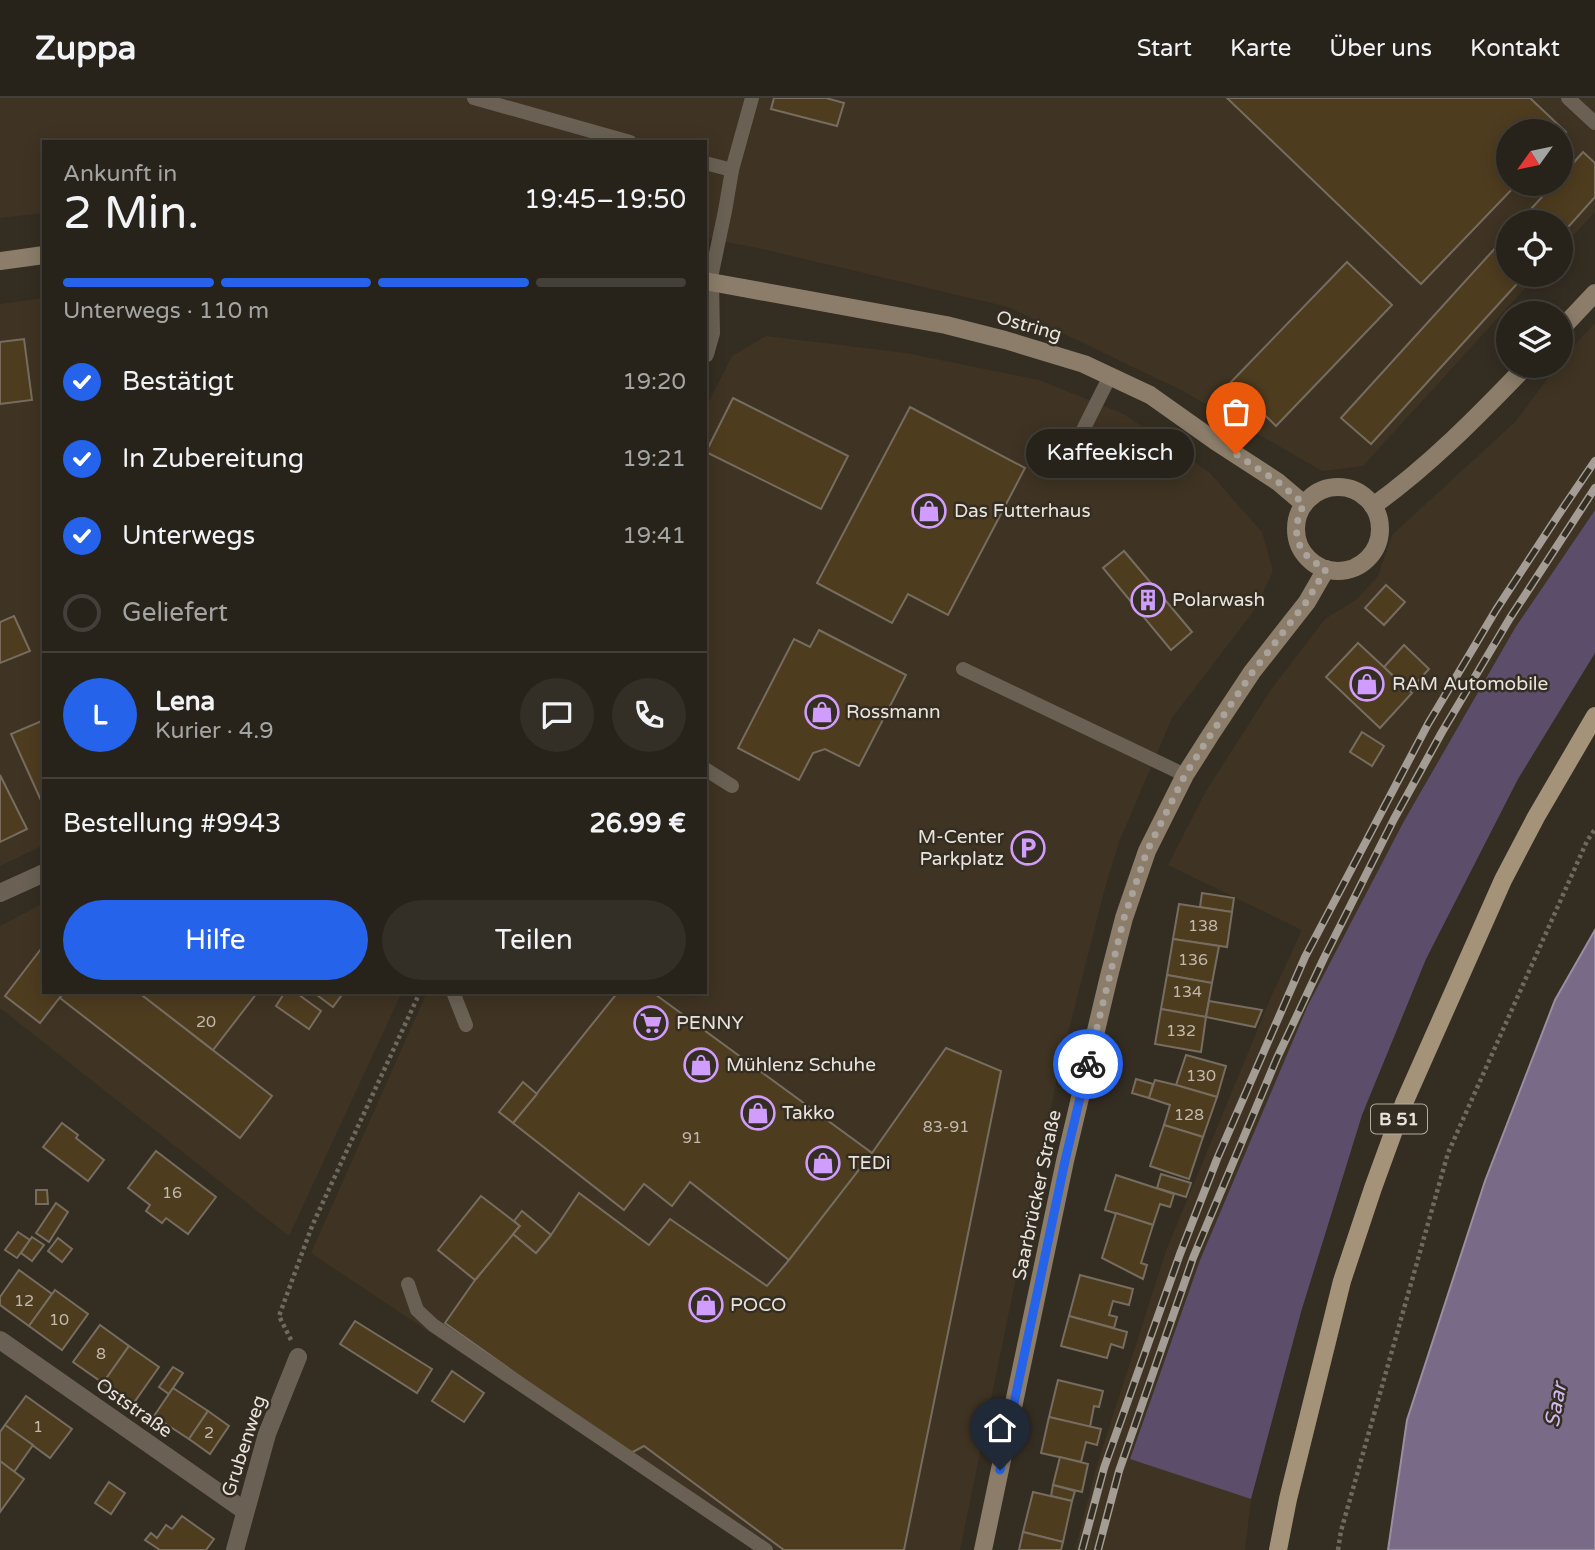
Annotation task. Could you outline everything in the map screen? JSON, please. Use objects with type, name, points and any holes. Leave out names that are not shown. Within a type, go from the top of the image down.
[{"type":"main road","name":"B 51","points":[[1278,1550],[1300,1447],[1342,1281],[1404,1103],[1503,880],[1595,716]]},
{"type":"street","points":[[0,261],[42,255]]},
{"type":"street","points":[[707,283],[711,333],[707,347]]},
{"type":"street","name":"Ostring","points":[[707,283],[970,331],[1084,364],[1150,395],[1278,482],[1304,504]]},
{"type":"street","points":[[1573,316],[1595,293]]},
{"type":"street","points":[[1373,506],[1436,455],[1514,378]]},
{"type":"street","points":[[1339,487],[1364,496],[1373,506],[1380,531],[1377,545],[1361,564],[1338,571],[1326,569],[1304,554],[1298,542],[1298,516],[1304,504],[1314,495],[1339,487]]},
{"type":"street","name":"Saarbrücker Straße","points":[[983,1550],[1065,1161],[1124,918],[1147,851],[1185,775],[1252,673],[1307,601],[1326,569]]},
{"type":"street","points":[[0,892],[42,874]]},
{"type":"street","name":"Oststraße","points":[[2,1345],[245,1511]]},
{"type":"street","name":"Grubenweg","points":[[235,1550],[267,1434],[298,1357]]},
{"type":"lane","points":[[474,98],[623,140]]},
{"type":"lane","points":[[707,283],[732,170],[752,98]]},
{"type":"lane","points":[[1568,98],[1595,123]]},
{"type":"lane","points":[[707,164],[732,170]]},
{"type":"lane","points":[[1072,452],[1110,376]]},
{"type":"lane","points":[[962,669],[1185,775]]},
{"type":"lane","points":[[707,770],[732,786]]},
{"type":"lane","points":[[454,994],[466,1025]]},
{"type":"lane","points":[[408,1284],[417,1310],[433,1325],[766,1550]]},
{"type":"path","points":[[1338,1550],[1341,1531],[1448,1153],[1587,841],[1595,829]]},
{"type":"path","points":[[298,1357],[279,1316],[312,1226],[419,994]]},
{"type":"shaded area","points":[[0,98],[1595,98],[1595,212],[1573,236],[1573,210],[1496,210],[1496,287],[1526,287],[1513,301],[1496,301],[1496,320],[1363,466],[1322,471],[1183,391],[1008,307],[707,238],[707,140],[42,140],[42,213],[0,218]]},
{"type":"shaded area","points":[[42,298],[42,846],[0,866],[0,304]]},
{"type":"shaded area","points":[[1595,323],[1595,510],[1515,628],[1404,821],[1308,1005],[1200,1260],[1130,1458],[1251,1499],[1245,1550],[1075,1550],[1097,1465],[1166,1251],[1271,997],[1302,930],[1168,865],[1206,791],[1272,688],[1325,619],[1357,599],[1378,576],[1392,535],[1516,421],[1548,378],[1573,378],[1573,347]]},
{"type":"shaded area","points":[[766,336],[906,353],[1039,380],[1124,414],[1210,473],[1262,532],[1273,571],[1256,608],[1172,718],[1119,842],[1059,1069],[960,1550],[755,1550],[311,1253],[426,994],[707,994],[707,405],[732,356]]},
{"type":"shaded area","points":[[1595,510],[1595,653],[1518,779],[1426,959],[1362,1115],[1301,1312],[1251,1499],[1130,1459],[1200,1260],[1308,1005],[1404,821],[1515,628]]},
{"type":"shaded area","points":[[42,904],[42,994],[401,994],[289,1236],[0,1008],[0,926]]},
{"type":"water","name":"Saar","points":[[1595,930],[1595,1550],[1388,1550],[1407,1420],[1485,1181],[1555,1000]]},
{"type":"building","points":[[774,98],[826,98],[844,103],[837,126],[771,109]]},
{"type":"building","points":[[1227,98],[1530,98],[1552,119],[1496,119],[1496,196],[1505,196],[1421,284]]},
{"type":"building","points":[[1583,152],[1595,163],[1595,197],[1573,222],[1573,210],[1530,210],[1543,196],[1573,196],[1573,163]]},
{"type":"building","points":[[1496,247],[1496,287],[1514,287],[1501,301],[1496,301],[1496,307],[1371,444],[1341,418]]},
{"type":"building","points":[[1347,262],[1392,305],[1276,426],[1231,382]]},
{"type":"building","points":[[24,339],[32,400],[0,404],[0,342]]},
{"type":"building","points":[[733,398],[848,456],[821,509],[707,452]]},
{"type":"building","name":"Das Futterhaus","points":[[910,407],[1025,468],[948,615],[908,594],[892,623],[817,583]]},
{"type":"building","name":"Polarwash","points":[[1124,551],[1192,632],[1171,650],[1103,568]]},
{"type":"building","points":[[1386,585],[1405,602],[1384,625],[1365,608]]},
{"type":"building","points":[[14,616],[30,651],[0,663],[0,622]]},
{"type":"building","name":"Rossmann","points":[[819,630],[906,675],[859,766],[825,749],[813,753],[799,780],[738,748],[794,639],[810,647]]},
{"type":"building","name":"RAM Automobile","points":[[1358,643],[1412,693],[1380,728],[1326,677]]},
{"type":"building","points":[[1404,645],[1429,669],[1409,691],[1384,667]]},
{"type":"building","points":[[42,721],[42,803],[11,734]]},
{"type":"building","points":[[1362,732],[1384,746],[1372,766],[1350,752]]},
{"type":"building","points":[[0,775],[27,829],[0,842]]},
{"type":"building","points":[[1202,893],[1234,898],[1232,912],[1200,907]]},
{"type":"building","points":[[1179,904],[1232,912],[1227,947],[1173,939]]},
{"type":"building","points":[[1173,939],[1219,946],[1212,983],[1167,975]]},
{"type":"building","points":[[42,948],[42,994],[62,994],[40,1023],[5,996]]},
{"type":"building","points":[[1167,975],[1212,983],[1206,1017],[1161,1009]]},
{"type":"building","points":[[63,994],[141,994],[272,1096],[240,1138],[60,998]]},
{"type":"building","points":[[141,994],[256,994],[213,1050]]},
{"type":"building","points":[[284,994],[298,994],[321,1011],[309,1029],[276,1006]]},
{"type":"building","points":[[316,994],[343,994],[333,1007]]},
{"type":"building","points":[[616,994],[655,994],[872,1153],[789,1260],[690,1182],[672,1206],[644,1184],[624,1210],[513,1123]]},
{"type":"building","points":[[1209,1001],[1262,1010],[1255,1027],[1206,1017]]},
{"type":"building","points":[[1161,1009],[1206,1017],[1201,1052],[1155,1044]]},
{"type":"building","name":"POCO","points":[[946,1048],[1001,1071],[904,1550],[784,1550],[644,1446],[629,1454],[445,1323],[475,1280],[513,1234],[536,1253],[579,1193],[649,1245],[670,1219],[767,1286],[872,1153]]},
{"type":"building","points":[[1186,1055],[1226,1066],[1217,1097],[1176,1085]]},
{"type":"building","points":[[1136,1079],[1153,1084],[1149,1098],[1132,1093]]},
{"type":"building","points":[[1155,1080],[1217,1097],[1203,1137],[1164,1125],[1170,1105],[1149,1098]]},
{"type":"building","points":[[523,1082],[537,1094],[513,1123],[499,1112]]},
{"type":"building","points":[[62,1123],[104,1160],[88,1181],[43,1147]]},
{"type":"building","points":[[1164,1125],[1203,1137],[1189,1179],[1150,1166]]},
{"type":"building","points":[[156,1151],[216,1197],[188,1234],[166,1218],[162,1223],[146,1211],[150,1205],[128,1188]]},
{"type":"building","points":[[1161,1174],[1191,1183],[1186,1197],[1157,1188]]},
{"type":"building","points":[[1116,1175],[1174,1194],[1170,1207],[1160,1204],[1153,1225],[1105,1210]]},
{"type":"building","points":[[36,1190],[47,1190],[48,1204],[36,1204]]},
{"type":"building","points":[[481,1196],[520,1226],[475,1280],[438,1250]]},
{"type":"building","points":[[56,1203],[68,1212],[49,1242],[36,1233]]},
{"type":"building","points":[[522,1211],[551,1235],[536,1253],[513,1234],[520,1226],[514,1221]]},
{"type":"building","points":[[1116,1213],[1153,1225],[1141,1263],[1147,1265],[1143,1279],[1102,1258]]},
{"type":"building","points":[[18,1232],[30,1240],[17,1258],[5,1250]]},
{"type":"building","points":[[32,1237],[44,1245],[32,1261],[21,1253]]},
{"type":"building","points":[[58,1238],[72,1249],[62,1262],[48,1251]]},
{"type":"building","points":[[19,1270],[52,1294],[29,1326],[0,1305],[0,1297]]},
{"type":"building","points":[[1080,1275],[1133,1289],[1129,1305],[1113,1301],[1109,1315],[1117,1317],[1114,1328],[1069,1316]]},
{"type":"building","points":[[55,1290],[88,1314],[62,1350],[29,1326]]},
{"type":"building","points":[[1069,1316],[1127,1332],[1123,1348],[1111,1344],[1107,1358],[1061,1346]]},
{"type":"building","points":[[355,1321],[432,1369],[417,1393],[340,1344]]},
{"type":"building","points":[[100,1325],[129,1346],[103,1383],[73,1362]]},
{"type":"building","points":[[129,1346],[159,1367],[133,1404],[103,1383]]},
{"type":"building","points":[[173,1367],[183,1373],[169,1394],[159,1387]]},
{"type":"building","points":[[452,1371],[484,1393],[464,1422],[432,1401]]},
{"type":"building","points":[[1058,1380],[1103,1391],[1099,1407],[1094,1406],[1090,1427],[1049,1417]]},
{"type":"building","points":[[173,1388],[208,1411],[189,1439],[154,1416]]},
{"type":"building","points":[[26,1396],[72,1429],[50,1458],[5,1425]]},
{"type":"building","points":[[208,1411],[229,1426],[210,1454],[189,1439]]},
{"type":"building","points":[[1049,1417],[1101,1429],[1097,1445],[1086,1442],[1081,1462],[1041,1453]]},
{"type":"building","points":[[5,1425],[33,1445],[14,1472],[0,1461],[0,1432]]},
{"type":"building","points":[[1060,1457],[1088,1464],[1082,1492],[1053,1485]]},
{"type":"building","points":[[0,1461],[24,1479],[0,1512]]},
{"type":"building","points":[[109,1482],[125,1493],[111,1514],[95,1503]]},
{"type":"building","points":[[1053,1485],[1075,1491],[1072,1501],[1051,1496]]},
{"type":"building","points":[[1033,1492],[1072,1501],[1063,1542],[1023,1532]]},
{"type":"building","points":[[182,1516],[214,1539],[206,1550],[160,1550],[145,1540],[151,1533],[157,1538],[166,1525],[172,1529]]},
{"type":"building","points":[[1023,1532],[1063,1542],[1061,1550],[1019,1550]]},
{"type":"railway","points":[[1082,1550],[1104,1468],[1180,1254],[1217,1159],[1305,957],[1428,724],[1496,610],[1595,461]]},
{"type":"railway","points":[[1098,1550],[1119,1471],[1193,1258],[1277,1058],[1394,819],[1442,732],[1510,618],[1595,488]]},
{"type":"way so far","points":[[1088,1064],[1124,918],[1147,851],[1185,775],[1211,734],[1252,673],[1307,601],[1326,569],[1304,554],[1298,542],[1298,516],[1304,504],[1278,482],[1236,454]]},
{"type":"place","name":"Kaffeekisch","points":[[1236,454]]},
{"type":"place","name":"Das Futterhaus","points":[[929,511]]},
{"type":"place","name":"Polarwash","points":[[1148,600]]},
{"type":"place","name":"RAM Automobile","points":[[1367,684]]},
{"type":"place","name":"Rossmann","points":[[822,712]]},
{"type":"place","name":"M-Center Parkplatz","points":[[1028,848]]},
{"type":"place","name":"PENNY","points":[[651,1023]]},
{"type":"place","name":"Mühlenz Schuhe","points":[[701,1065]]},
{"type":"place","name":"Takko","points":[[758,1113]]},
{"type":"place","name":"TEDi","points":[[823,1163]]},
{"type":"place","name":"POCO","points":[[706,1305]]},
{"type":"route","points":[[1000,1470],[1088,1064]]}]
